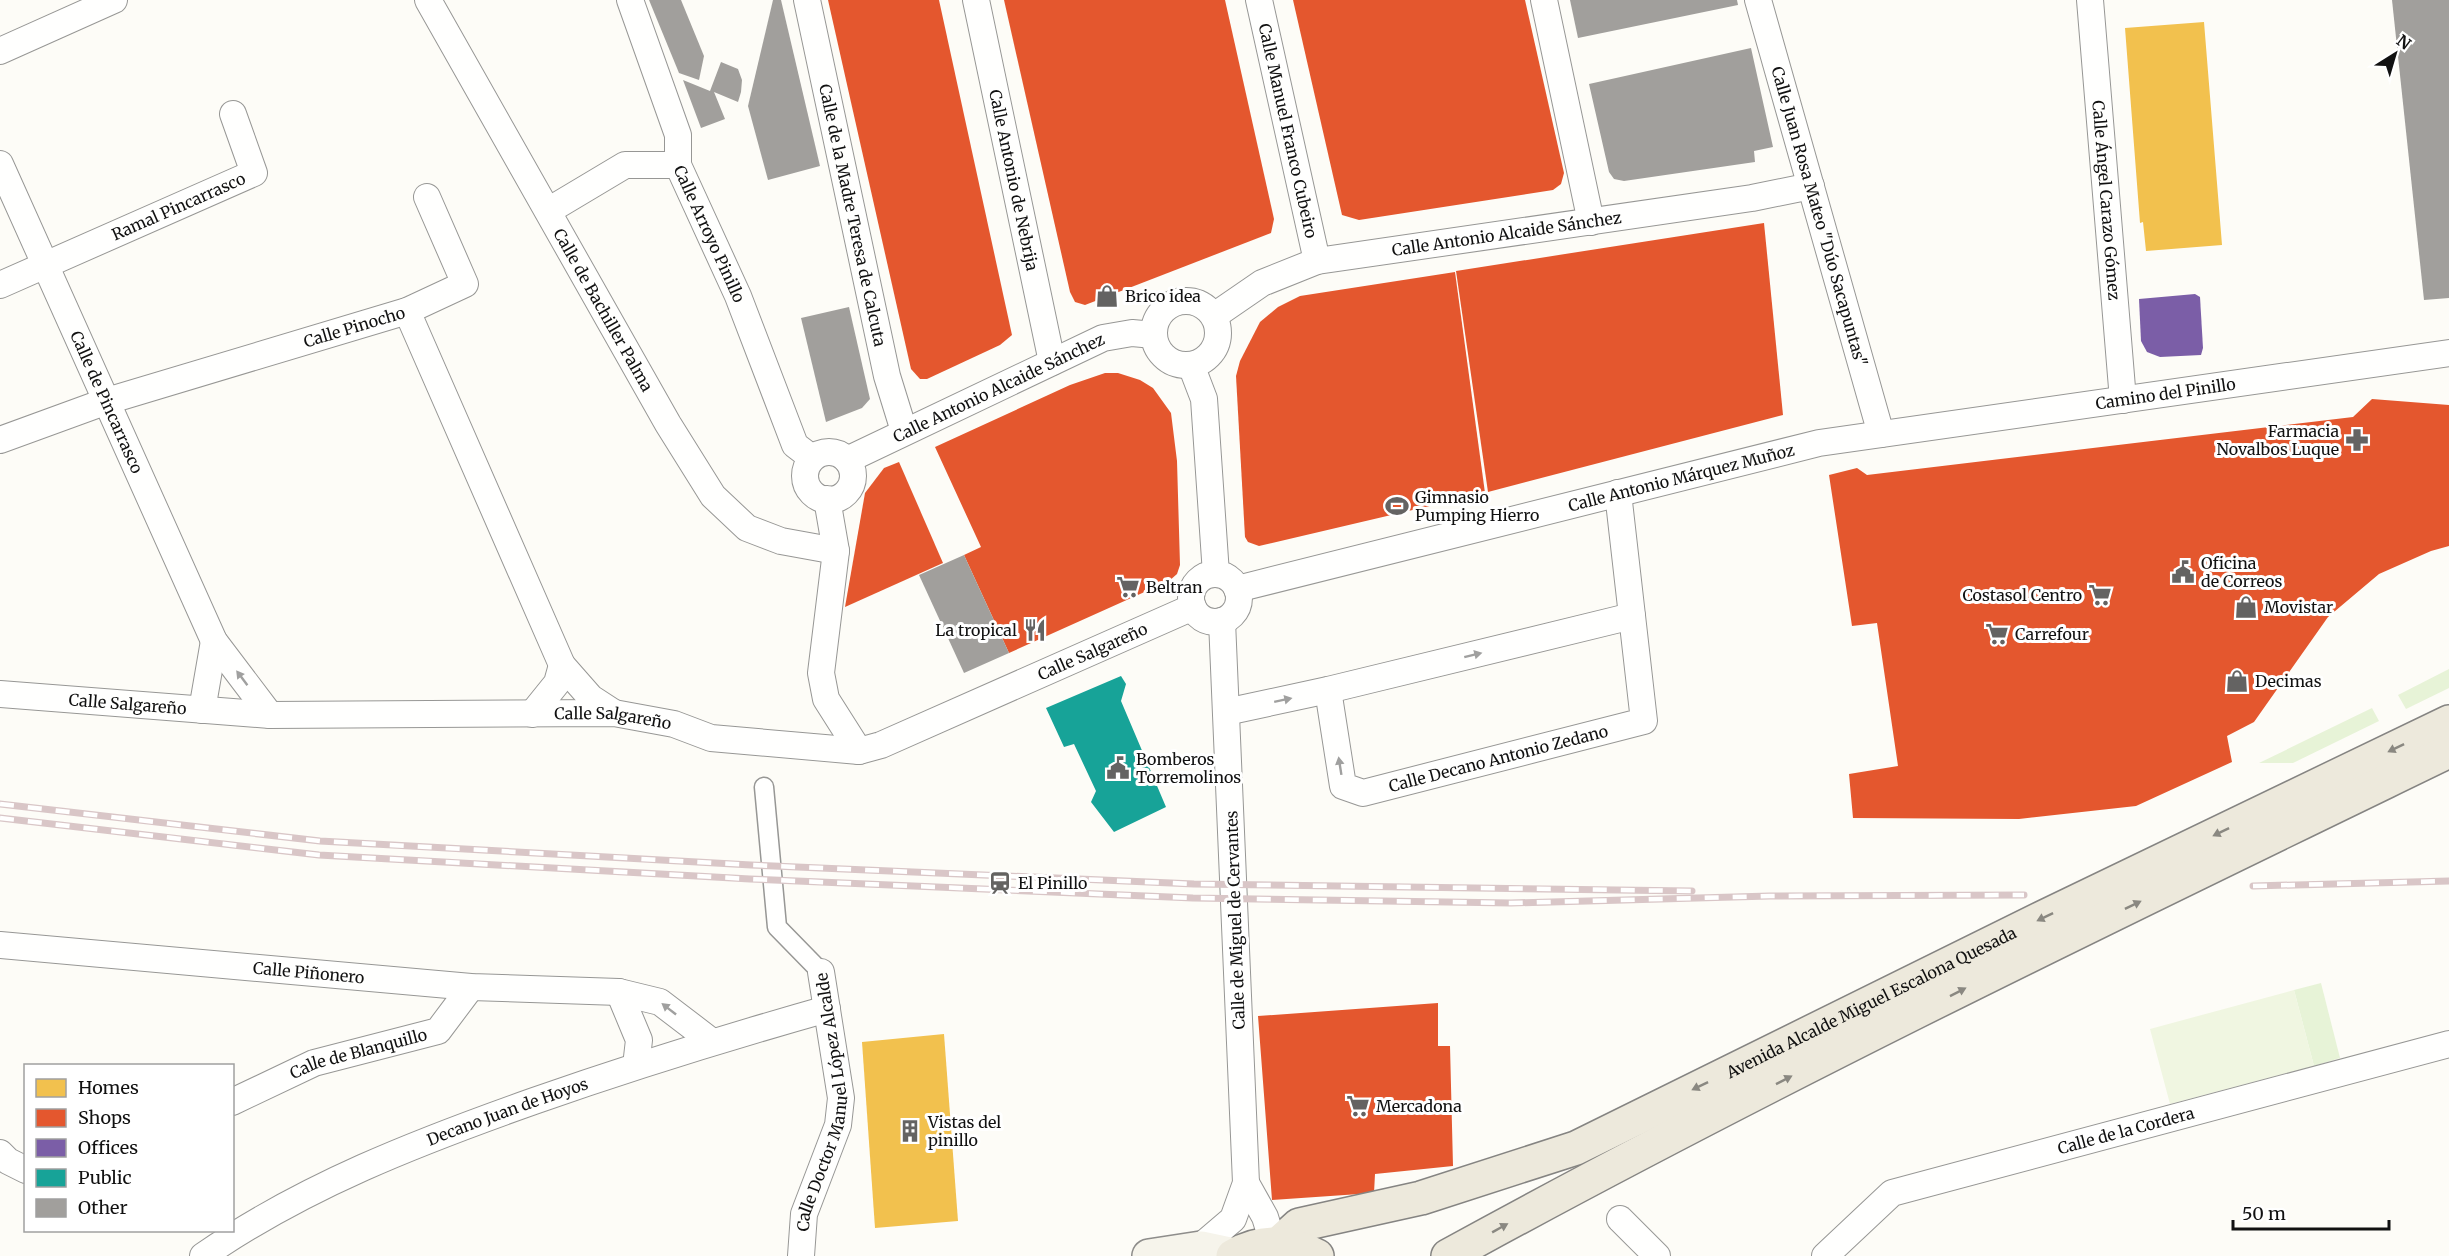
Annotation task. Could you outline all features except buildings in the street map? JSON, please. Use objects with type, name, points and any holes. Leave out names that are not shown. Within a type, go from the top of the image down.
[{"type":"main road","name":"Avenida Alcalde Miguel Escalona Quesada","points":[[1276,1243],[1299,1225],[1421,1198],[1576,1148],[2044,917],[2449,722]]},
{"type":"main road","name":"Avenida Alcalde Miguel Escalona Quesada","points":[[1448,1256],[1583,1182],[2065,938],[2449,751]]},
{"type":"main road","points":[[1149,1256],[1199,1248],[1236,1254],[1255,1245],[1276,1243],[1302,1248],[1317,1256]]},
{"type":"street","points":[[0,51],[114,0]]},
{"type":"street","name":"Calle de Bachiller Palma","points":[[428,0],[668,424],[712,496],[747,528],[781,540],[836,550]]},
{"type":"street","name":"Calle Arroyo Pinillo","points":[[630,0],[678,135],[678,165],[738,296],[795,445],[812,458]]},
{"type":"street","name":"Calle de la Madre Teresa de Calcuta","points":[[807,0],[887,376],[904,431]]},
{"type":"street","name":"Calle Antonio de Nebrija","points":[[976,0],[1052,362]]},
{"type":"street","name":"Calle Manuel Franco Cubeiro","points":[[1259,0],[1317,261]]},
{"type":"street","points":[[1544,0],[1591,222]]},
{"type":"street","name":"Calle Juan Rosa Mateo \"Dúo Sacapuntas\"","points":[[1758,0],[1881,434]]},
{"type":"street","name":"Calle Ángel Carazo Gómez","points":[[2090,0],[2123,400]]},
{"type":"street","name":"Ramal Pincarrasco","points":[[45,264],[255,173],[233,114]]},
{"type":"street","name":"Calle de Pincarrasco","points":[[0,164],[214,641],[270,715]]},
{"type":"street","points":[[558,206],[626,165],[678,165]]},
{"type":"street","name":"Calle Antonio Alcaide Sánchez","points":[[1214,316],[1262,283],[1317,261],[1752,198],[1811,186]]},
{"type":"street","points":[[407,311],[465,284],[426,197]]},
{"type":"street","points":[[0,285],[45,264]]},
{"type":"street","points":[[1175,303],[1196,303],[1214,316],[1218,336],[1216,347],[1210,356],[1191,365],[1180,365],[1162,356],[1154,335],[1159,316],[1175,303]]},
{"type":"street","name":"Calle Pinocho","points":[[0,440],[107,401],[407,311],[562,665],[591,698],[614,713]]},
{"type":"street","name":"Calle Antonio Alcaide Sánchez","points":[[847,460],[1103,338],[1132,333],[1154,335]]},
{"type":"street","name":"Camino del Pinillo","points":[[1881,434],[2449,353]]},
{"type":"street","points":[[1191,365],[1204,399],[1216,574]]},
{"type":"street","name":"Calle Antonio Márquez Muñoz","points":[[1237,589],[1819,443],[1881,434]]},
{"type":"street","points":[[826,452],[841,455],[847,460],[853,475],[848,490],[842,495],[827,499],[819,498],[808,488],[805,472],[812,458],[826,452]]},
{"type":"street","name":"Calle Decano Antonio Zedano","points":[[1328,690],[1343,786],[1363,793],[1644,721],[1617,493]]},
{"type":"street","points":[[827,499],[836,550],[821,673],[826,699],[859,751]]},
{"type":"street","points":[[1216,574],[1229,578],[1237,589],[1238,604],[1229,617],[1222,621],[1208,621],[1193,607],[1191,599],[1196,584],[1209,575],[1216,574]]},
{"type":"street","name":"Calle Salgareño","points":[[0,694],[270,715],[614,713],[674,724],[711,738],[859,751],[881,745],[1193,607]]},
{"type":"street","points":[[1226,712],[1328,690],[1632,616]]},
{"type":"street","name":"Calle de Miguel de Cervantes","points":[[1222,621],[1246,1183]]},
{"type":"street","points":[[202,710],[214,641]]},
{"type":"street","points":[[532,714],[557,683],[562,665]]},
{"type":"street","name":"Calle Doctor Manuel López Alcalde","points":[[764,787],[777,927],[821,972],[841,1098],[838,1125],[804,1214],[801,1256]]},
{"type":"street","name":"Calle Piñonero","points":[[0,945],[471,987],[619,992],[660,1002],[711,1041]]},
{"type":"street","name":"Calle de Blanquillo","points":[[234,1101],[314,1063],[438,1031],[471,987]]},
{"type":"street","points":[[619,992],[639,1040],[636,1066]]},
{"type":"street","name":"Decano Juan de Hoyos","points":[[202,1256],[247,1225],[350,1171],[482,1119],[636,1066],[711,1041],[827,1009]]},
{"type":"street","name":"Calle de la Cordera","points":[[1825,1256],[1892,1193],[2449,1044]]},
{"type":"street","points":[[0,1153],[8,1161],[24,1169]]},
{"type":"street","points":[[1236,1254],[1233,1219],[1246,1183]]},
{"type":"street","points":[[1246,1183],[1276,1243]]},
{"type":"street","points":[[1199,1248],[1233,1219]]},
{"type":"street","points":[[1620,1219],[1657,1256]]},
{"type":"green space","points":[[2449,669],[2449,688],[2406,709],[2398,695]]},
{"type":"green space","points":[[2372,708],[2379,721],[2293,763],[2259,763]]},
{"type":"green space","points":[[2321,983],[2340,1058],[2314,1066],[2294,990]]},
{"type":"green space","points":[[2294,990],[2314,1066],[2170,1104],[2150,1029]]},
{"type":"railway","points":[[0,804],[320,841],[751,865],[1194,884],[1692,891]]},
{"type":"railway","points":[[0,818],[319,855],[750,879],[1193,898],[1511,903],[1770,896],[2024,895]]},
{"type":"railway","points":[[2253,886],[2449,881]]},
{"type":"place","name":"Brico idea","points":[[1107,296]]},
{"type":"place","name":"Farmacia Novalbos Luque","points":[[2357,440]]},
{"type":"place","name":"Gimnasio Pumping Hierro","points":[[1397,506]]},
{"type":"place","name":"Oficina de Correos","points":[[2183,572]]},
{"type":"place","name":"Beltran","points":[[1128,587]]},
{"type":"place","name":"Costasol Centro","points":[[2100,595]]},
{"type":"place","name":"Movistar","points":[[2246,607]]},
{"type":"place","name":"La tropical","points":[[1035,630]]},
{"type":"place","name":"Carrefour","points":[[1997,634]]},
{"type":"place","name":"Decimas","points":[[2237,681]]},
{"type":"place","name":"Bomberos Torremolinos","points":[[1118,768]]},
{"type":"place","name":"El Pinillo","points":[[1000,883]]},
{"type":"place","name":"Mercadona","points":[[1358,1106]]},
{"type":"place","name":"Vistas del pinillo","points":[[910,1131]]}]
